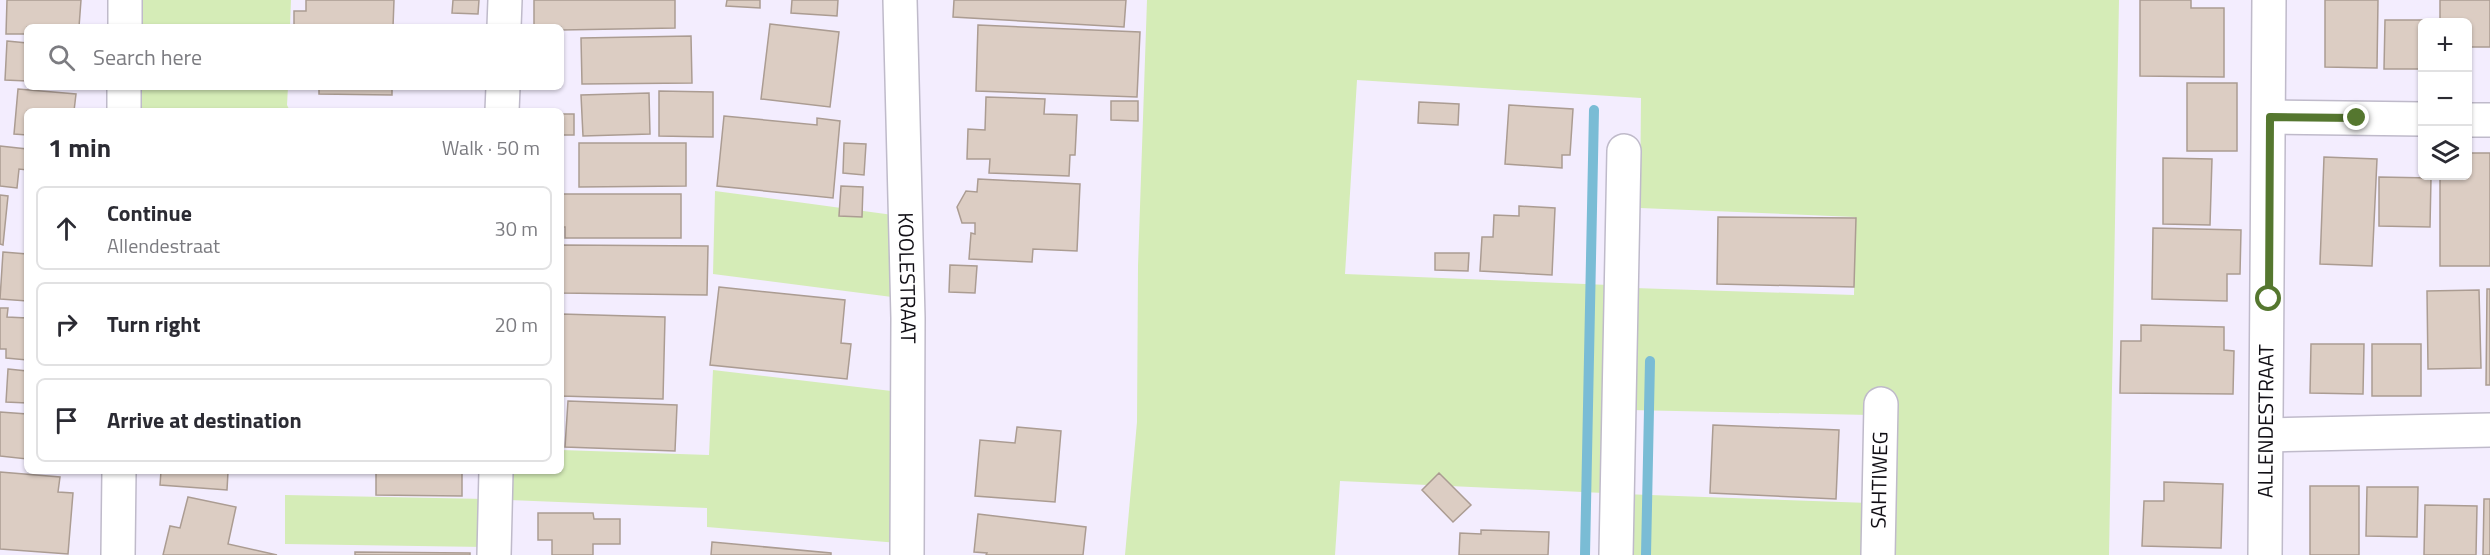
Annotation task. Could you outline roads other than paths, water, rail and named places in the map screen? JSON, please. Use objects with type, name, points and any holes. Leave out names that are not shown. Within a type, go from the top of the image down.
[{"type":"street","points":[[125,0],[125,24]]},
{"type":"street","points":[[504,24],[505,0]]},
{"type":"street","name":"KOOLESTRAAT","points":[[900,0],[908,318],[907,555]]},
{"type":"street","name":"ALLENDESTRAAT","points":[[2265,555],[2268,435],[2270,0]]},
{"type":"street","points":[[124,90],[124,108]]},
{"type":"street","points":[[502,108],[503,90]]},
{"type":"street","points":[[2270,117],[2418,119]]},
{"type":"street","points":[[2472,120],[2490,120]]},
{"type":"street","points":[[1616,555],[1624,151]]},
{"type":"street","name":"SAHTIWEG","points":[[1878,555],[1881,404]]},
{"type":"street","points":[[2268,435],[2490,430]]},
{"type":"street","points":[[118,555],[119,474]]},
{"type":"street","points":[[494,555],[496,474]]},
{"type":"waterway","points":[[1585,555],[1594,110]]},
{"type":"waterway","points":[[1646,555],[1650,361]]}]
